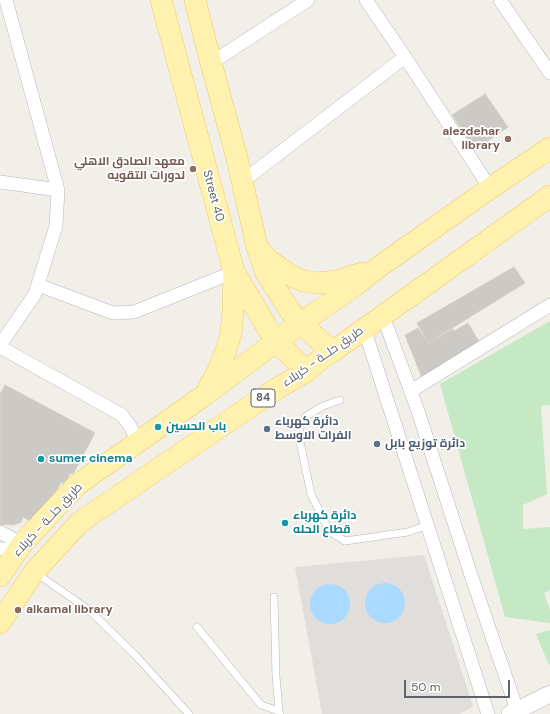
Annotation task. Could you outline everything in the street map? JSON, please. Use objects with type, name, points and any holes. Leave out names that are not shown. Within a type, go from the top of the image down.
[{"type":"main road","name":"Street 40","points":[[161,0],[234,272],[276,342],[306,371]]},
{"type":"main road","points":[[195,0],[243,181],[257,247],[266,273],[290,311],[300,323],[332,352]]},
{"type":"main road","name":"طريق حلــة - كربلاء","points":[[0,576],[13,547],[77,485],[206,394],[300,323],[353,287],[376,268],[550,148]]},
{"type":"main road","name":"طريق حلــة - كربلاء","points":[[0,623],[34,572],[80,522],[276,389],[306,371],[323,357],[367,336],[386,325],[550,196]]},
{"type":"main road","points":[[257,247],[270,261],[281,269],[304,281],[317,283],[336,281],[376,268]]},
{"type":"main road","points":[[206,394],[217,373],[231,334],[234,272]]},
{"type":"street","points":[[6,0],[58,190],[56,226],[35,294],[0,346],[122,416],[130,426],[138,442]]},
{"type":"street","points":[[211,63],[308,0]]},
{"type":"street","points":[[366,0],[490,188]]},
{"type":"street","points":[[500,0],[550,73]]},
{"type":"street","points":[[243,181],[405,57]]},
{"type":"street","points":[[0,182],[58,190]]},
{"type":"street","points":[[38,285],[113,313],[134,312],[234,272]]},
{"type":"street","points":[[411,391],[550,305]]},
{"type":"street","points":[[386,325],[411,391],[514,712],[550,694]]},
{"type":"street","points":[[367,336],[488,714]]},
{"type":"street","points":[[0,532],[13,547]]},
{"type":"lane","points":[[340,400],[323,406],[305,417],[300,427],[299,437],[311,494],[329,531],[345,540],[408,532],[428,526]]},
{"type":"lane","points":[[34,572],[89,610],[136,656],[189,714]]},
{"type":"lane","points":[[197,627],[261,705],[280,713],[276,676],[274,598]]},
{"type":"shaded area","points":[[424,555],[473,706],[460,714],[322,714],[295,567]]},
{"type":"green space","points":[[550,321],[550,405],[541,406],[547,494],[523,505],[523,529],[550,527],[550,590],[544,593],[550,610],[550,623],[505,617],[440,384]]},
{"type":"green space","points":[[550,630],[550,664],[549,665],[536,634]]},
{"type":"water","points":[[389,583],[396,586],[402,592],[405,603],[404,611],[396,620],[389,623],[381,623],[374,620],[366,611],[365,599],[368,592],[377,584]]},
{"type":"water","points":[[334,584],[341,587],[347,593],[350,604],[349,612],[341,621],[334,624],[326,624],[319,621],[311,612],[310,600],[313,593],[322,585]]},
{"type":"building","points":[[485,94],[508,127],[475,150],[452,115]]},
{"type":"building","points":[[514,267],[525,283],[428,343],[417,323]]},
{"type":"building","points":[[468,323],[481,345],[422,378],[405,335],[418,328],[428,343],[453,329],[454,331]]},
{"type":"building","points":[[5,385],[95,433],[73,474],[70,473],[65,484],[61,482],[45,513],[39,510],[32,522],[23,517],[21,522],[13,525],[4,524],[0,528],[0,394]]},
{"type":"place","name":"alezdehar library","points":[[508,139]]},
{"type":"place","name":"معهد الصادق الاهلي لدورات التقويه","points":[[193,169]]},
{"type":"place","name":"باب الحسين","points":[[158,427]]},
{"type":"place","name":"دائرة كهرباء الفرات الاوسط","points":[[267,429]]},
{"type":"place","name":"دائرة توزيع بابل","points":[[377,444]]},
{"type":"place","name":"sumer cinema","points":[[41,459]]},
{"type":"place","name":"دائرة كهرباء قطاع الحله","points":[[285,523]]},
{"type":"place","name":"alkamal library","points":[[18,610]]}]
